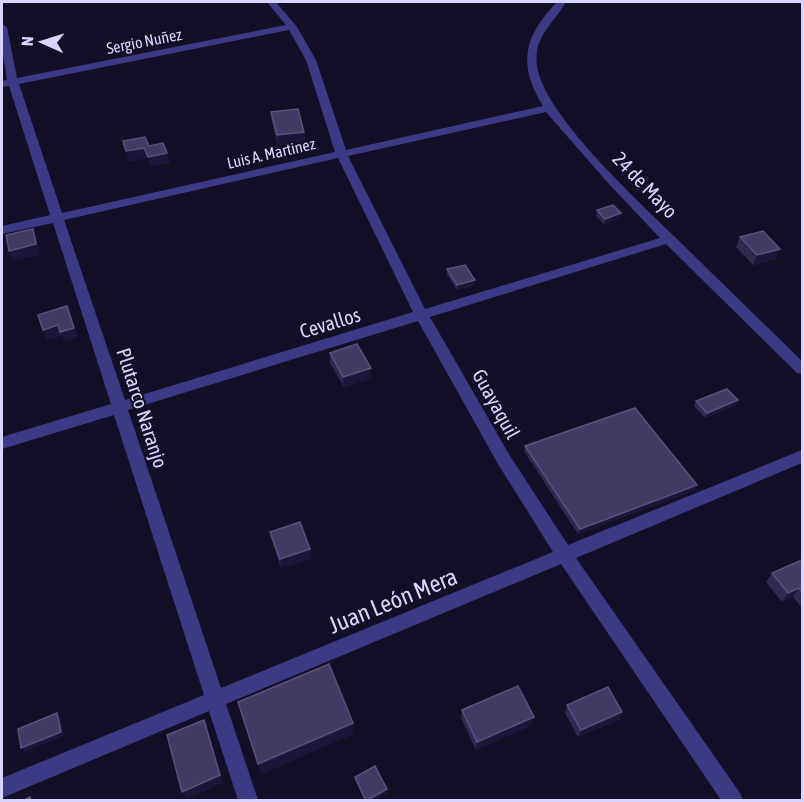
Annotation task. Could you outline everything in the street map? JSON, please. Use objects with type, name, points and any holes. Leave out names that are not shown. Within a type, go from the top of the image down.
[{"type":"street","name":"Guayaquil","points":[[272,2],[292,27],[314,68],[342,154],[422,315],[504,460],[565,556],[733,801]]},
{"type":"street","name":"24 de Mayo","points":[[562,2],[535,37],[532,55],[532,73],[548,108],[608,177],[802,369]]},
{"type":"street","name":"Plutarco Naranjo","points":[[2,27],[7,83],[58,218],[248,801]]},
{"type":"street","name":"Sergio Nuñez","points":[[7,83],[292,27]]},
{"type":"street","name":"Luis A. Martinez","points":[[2,230],[548,108]]},
{"type":"street","name":"Cevallos","points":[[2,443],[670,239]]},
{"type":"street","name":"Juan León Mera","points":[[2,788],[802,456]]},
{"type":"building","points":[[298,109],[304,132],[277,135],[271,112]]},
{"type":"building","points":[[145,137],[149,146],[163,143],[167,153],[148,157],[144,148],[126,151],[123,141]]},
{"type":"building","points":[[613,205],[621,213],[605,219],[597,210]]},
{"type":"building","points":[[33,229],[36,244],[9,251],[6,235]]},
{"type":"building","points":[[763,231],[780,249],[757,255],[740,237]]},
{"type":"building","points":[[465,265],[475,280],[457,285],[447,269]]},
{"type":"building","points":[[67,306],[74,328],[60,332],[58,325],[43,330],[38,315]]},
{"type":"building","points":[[357,344],[371,368],[343,377],[330,353]]},
{"type":"building","points":[[727,389],[738,400],[707,413],[696,401]]},
{"type":"building","points":[[635,408],[697,485],[580,529],[525,446]]},
{"type":"building","points":[[300,522],[310,549],[280,559],[270,532]]},
{"type":"building","points":[[802,560],[802,592],[799,588],[788,593],[772,573]]},
{"type":"building","points":[[329,664],[353,723],[258,764],[238,702]]},
{"type":"building","points":[[518,686],[534,717],[477,742],[462,710]]},
{"type":"building","points":[[608,687],[622,712],[581,730],[567,705]]},
{"type":"building","points":[[57,713],[61,732],[21,748],[18,729]]},
{"type":"building","points":[[204,720],[220,775],[182,792],[167,735]]},
{"type":"building","points":[[375,766],[387,789],[366,801],[355,777]]}]
